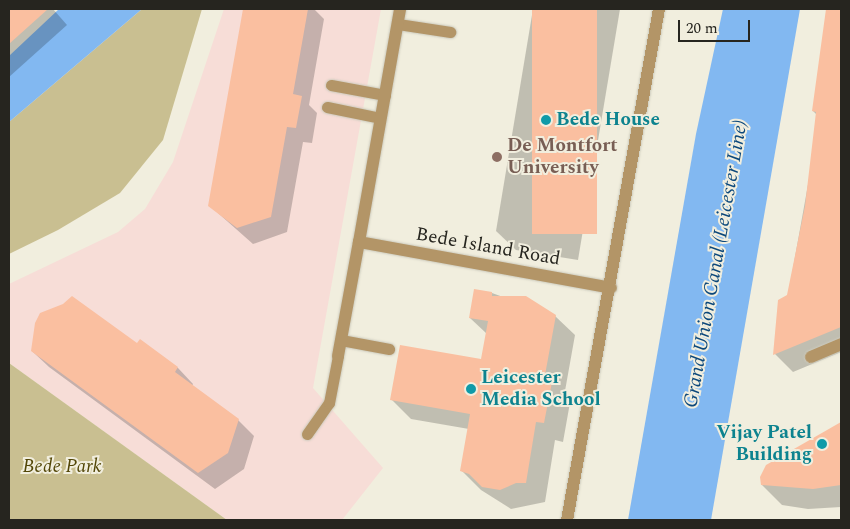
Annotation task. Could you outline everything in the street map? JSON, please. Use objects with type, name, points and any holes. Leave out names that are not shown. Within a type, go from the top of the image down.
[{"type":"street","points":[[338,356],[400,9]]},
{"type":"street","points":[[567,520],[659,9]]},
{"type":"street","name":"Bede Island Road","points":[[359,242],[610,288]]},
{"type":"street","points":[[811,357],[841,344]]},
{"type":"lane","points":[[398,24],[450,32]]},
{"type":"lane","points":[[330,86],[385,95]]},
{"type":"lane","points":[[327,107],[380,118]]},
{"type":"lane","points":[[341,340],[388,349]]},
{"type":"lane","points":[[307,434],[329,403],[338,356]]},
{"type":"shaded area","points":[[224,9],[381,9],[313,388],[383,468],[342,520],[227,520],[9,363],[9,284],[118,232],[145,209],[173,162]]},
{"type":"green space","points":[[142,9],[202,9],[163,140],[120,193],[58,230],[9,254],[9,122]]},
{"type":"green space","name":"Bede Park","points":[[9,363],[227,520],[9,520]]},
{"type":"water","points":[[59,9],[142,9],[9,122],[9,56]]},
{"type":"water","name":"Grand Union Canal (Leicester Line)","points":[[723,9],[800,9],[711,520],[628,520],[696,134]]},
{"type":"building","points":[[9,9],[48,9],[9,44]]},
{"type":"building","points":[[243,9],[308,9],[293,94],[302,96],[296,128],[287,127],[271,217],[237,228],[208,206]]},
{"type":"building","name":"Bede House","points":[[532,9],[597,9],[597,234],[532,234]]},
{"type":"building","points":[[826,9],[841,9],[841,327],[773,355],[778,300],[787,295],[805,206],[816,112],[812,111]]},
{"type":"building","name":"Leicester Media School","points":[[474,289],[492,292],[492,296],[526,296],[556,315],[545,375],[553,377],[544,423],[536,422],[526,483],[516,483],[500,490],[482,487],[469,474],[460,471],[470,414],[390,400],[400,345],[481,359],[488,321],[469,318]]},
{"type":"building","points":[[72,296],[137,343],[140,339],[178,367],[175,372],[239,419],[228,453],[198,473],[31,351],[35,323],[40,313],[63,304]]},
{"type":"building","name":"Vijay Patel Building","points":[[841,422],[841,485],[813,489],[761,485],[760,477],[766,465]]},
{"type":"place","name":"Bede House","points":[[546,120]]},
{"type":"place","name":"De Montfort University","points":[[497,157]]},
{"type":"place","name":"Leicester Media School","points":[[471,389]]},
{"type":"place","name":"Vijay Patel Building","points":[[822,444]]}]
